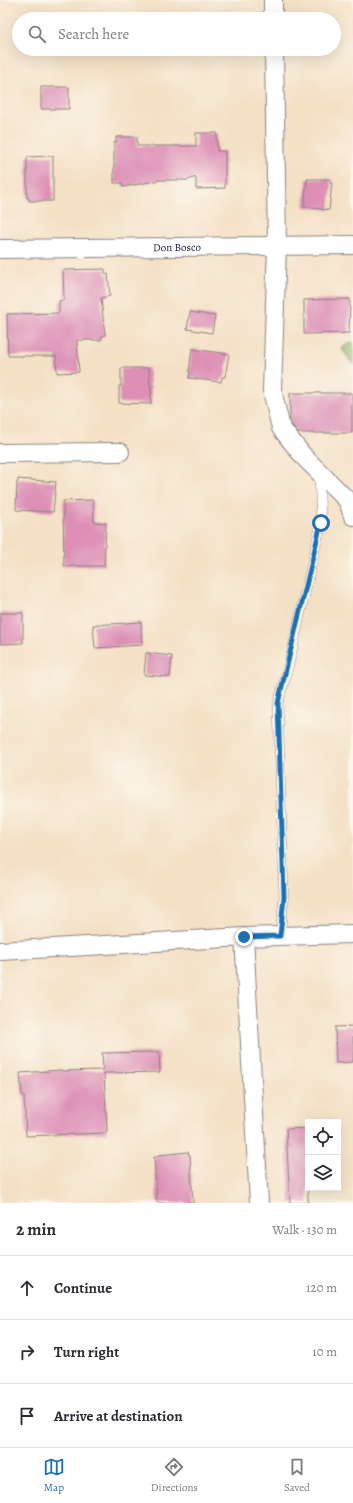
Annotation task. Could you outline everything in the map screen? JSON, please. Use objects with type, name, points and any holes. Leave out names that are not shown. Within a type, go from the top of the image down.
[{"type":"street","points":[[273,0],[273,12]]},
{"type":"street","points":[[274,56],[277,246],[272,390],[281,428],[304,457],[348,501],[353,516]]},
{"type":"street","name":"Don Bosco","points":[[0,249],[353,245]]},
{"type":"street","points":[[0,453],[120,452]]},
{"type":"street","points":[[0,951],[244,937],[353,934]]},
{"type":"street","points":[[244,937],[260,1203]]},
{"type":"lane","points":[[280,936],[284,897],[278,703],[321,523],[319,473]]},
{"type":"green space","points":[[353,342],[353,365],[341,348]]},
{"type":"building","points":[[41,87],[69,87],[69,109],[41,109]]},
{"type":"building","points":[[196,133],[217,133],[217,151],[225,151],[225,188],[196,189],[196,177],[188,180],[160,180],[123,187],[122,183],[114,183],[114,143],[116,142],[116,137],[137,137],[137,146],[196,146]]},
{"type":"building","points":[[53,156],[53,201],[29,201],[29,198],[27,198],[27,157]]},
{"type":"building","points":[[307,179],[330,179],[330,183],[332,183],[329,210],[304,207]]},
{"type":"building","points":[[105,269],[105,274],[108,274],[110,296],[101,298],[105,335],[102,336],[101,340],[77,340],[79,372],[57,373],[56,356],[8,356],[7,314],[59,313],[59,301],[64,300],[63,270]]},
{"type":"building","points":[[350,299],[349,333],[304,334],[304,300]]},
{"type":"building","points":[[190,312],[215,316],[212,333],[187,329]]},
{"type":"building","points":[[192,349],[229,354],[225,377],[222,377],[221,382],[189,378]]},
{"type":"building","points":[[121,368],[149,368],[151,404],[119,403]]},
{"type":"building","points":[[290,393],[352,393],[352,433],[298,433],[290,420]]},
{"type":"building","points":[[18,479],[56,482],[53,512],[16,510]]},
{"type":"building","points":[[93,500],[94,522],[106,523],[104,566],[64,566],[63,501]]},
{"type":"building","points":[[0,613],[23,613],[23,643],[0,644]]},
{"type":"building","points":[[141,622],[142,645],[95,648],[93,625]]},
{"type":"building","points":[[146,653],[172,656],[170,677],[144,675]]},
{"type":"building","points":[[353,1026],[353,1062],[336,1063],[335,1027]]},
{"type":"building","points":[[159,1052],[160,1072],[104,1073],[106,1133],[26,1136],[24,1095],[22,1095],[20,1073],[62,1070],[103,1070],[102,1053]]},
{"type":"building","points":[[305,1128],[305,1191],[308,1191],[308,1203],[290,1203],[286,1129]]},
{"type":"building","points":[[188,1152],[190,1155],[193,1203],[157,1203],[154,1157],[158,1157],[158,1155]]},
{"type":"route","points":[[244,937],[280,936],[284,897],[278,703],[321,523]]}]
